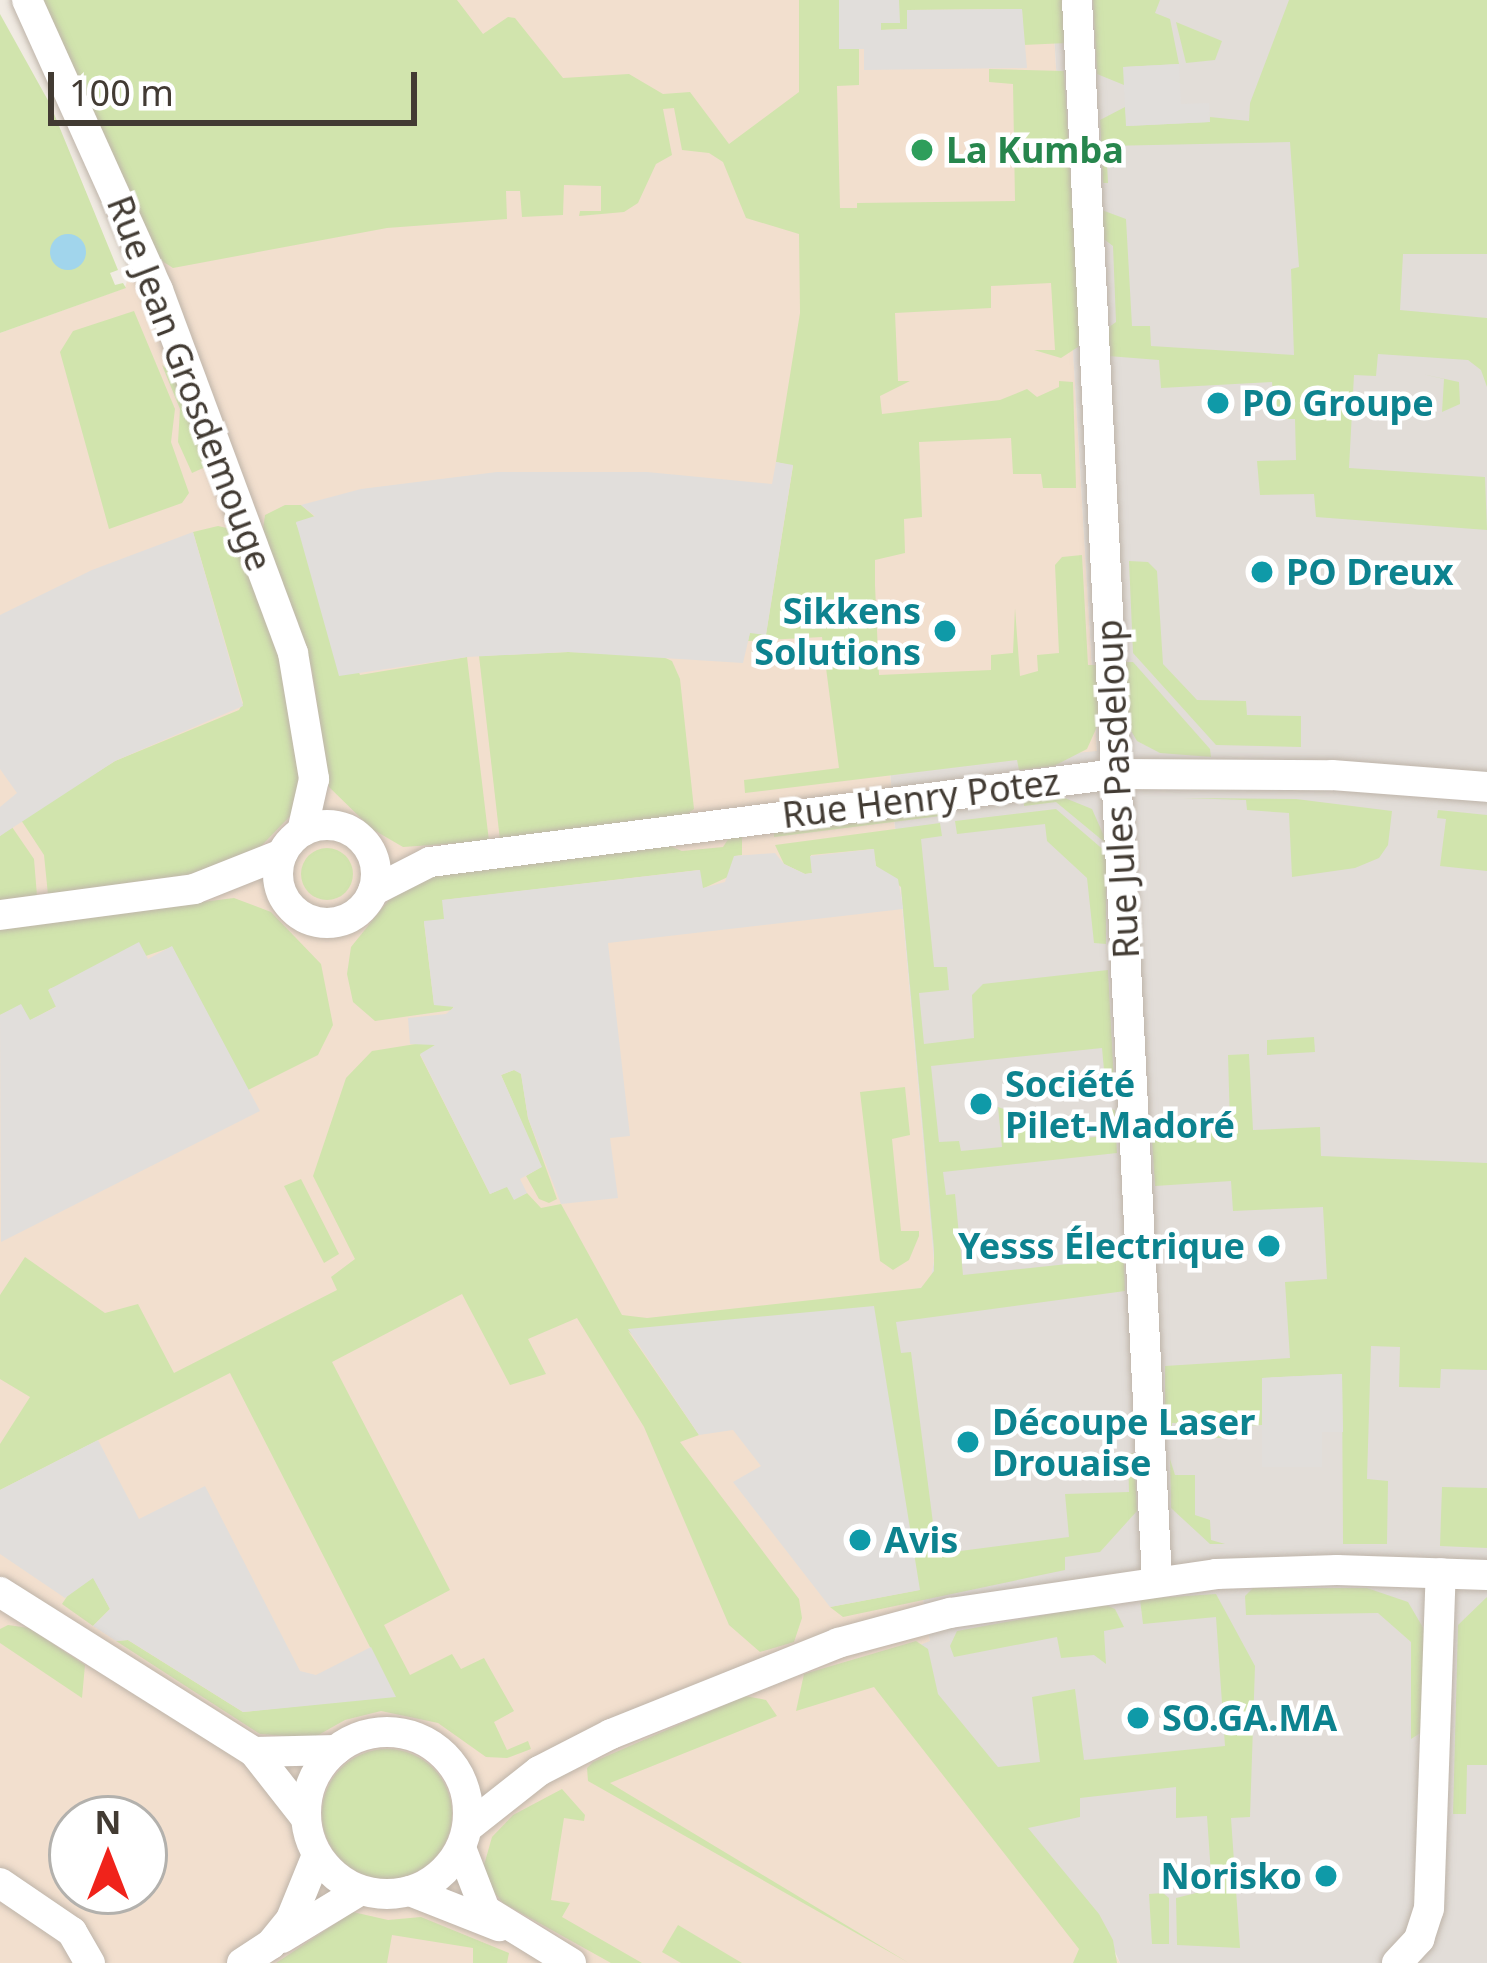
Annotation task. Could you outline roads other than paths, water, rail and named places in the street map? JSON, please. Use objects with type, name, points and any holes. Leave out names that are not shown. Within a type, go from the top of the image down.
[{"type":"street","name":"Rue Jean Grosdemouge","points":[[27,0],[158,290],[242,505],[293,653],[314,779]]},
{"type":"street","name":"Rue Jules Pasdeloup","points":[[1077,0],[1157,1579]]},
{"type":"street","name":"Rue Henry Potez","points":[[430,862],[1116,774],[1332,775],[1487,788]]},
{"type":"street","points":[[0,915],[194,889],[230,890],[287,904],[303,917],[328,923],[361,910],[373,891],[374,860],[314,779]]},
{"type":"street","points":[[287,904],[278,880],[314,779]]},
{"type":"street","points":[[194,889],[318,826],[430,862]]},
{"type":"street","points":[[373,891],[430,862]]},
{"type":"street","points":[[456,1770],[494,1778],[539,1771],[708,1692],[838,1643],[997,1604],[1157,1579],[1285,1571],[1487,1575]]},
{"type":"street","points":[[1397,1963],[1419,1939],[1429,1909],[1441,1574]]},
{"type":"street","points":[[0,1592],[254,1753],[305,1816],[317,1856],[336,1877],[361,1890],[410,1892],[515,1932],[571,1963]]},
{"type":"street","points":[[305,1816],[313,1779],[336,1750],[360,1736],[401,1733],[438,1750],[456,1770],[467,1797],[464,1838],[479,1901],[515,1932]]},
{"type":"street","points":[[254,1753],[336,1750]]},
{"type":"street","points":[[410,1892],[440,1875],[464,1838],[539,1771]]},
{"type":"street","points":[[271,1944],[298,1909],[317,1856]]},
{"type":"street","points":[[0,1883],[72,1931],[90,1963]]},
{"type":"street","points":[[242,1963],[361,1890]]},
{"type":"water","points":[[68,234],[81,239],[86,252],[81,265],[68,270],[55,265],[50,252],[55,239]]},
{"type":"place","name":"La Kumba","points":[[922,150]]},
{"type":"place","name":"PO Groupe","points":[[1218,403]]},
{"type":"place","name":"PO Dreux","points":[[1262,572]]},
{"type":"place","name":"Sikkens Solutions","points":[[945,631]]},
{"type":"place","name":"Société Pilet-Madoré","points":[[981,1104]]},
{"type":"place","name":"Yesss Électrique","points":[[1269,1246]]},
{"type":"place","name":"Découpe Laser Drouaise","points":[[968,1442]]},
{"type":"place","name":"Avis","points":[[860,1540]]},
{"type":"place","name":"SO.GA.MA","points":[[1138,1718]]},
{"type":"place","name":"Norisko","points":[[1326,1876]]}]
